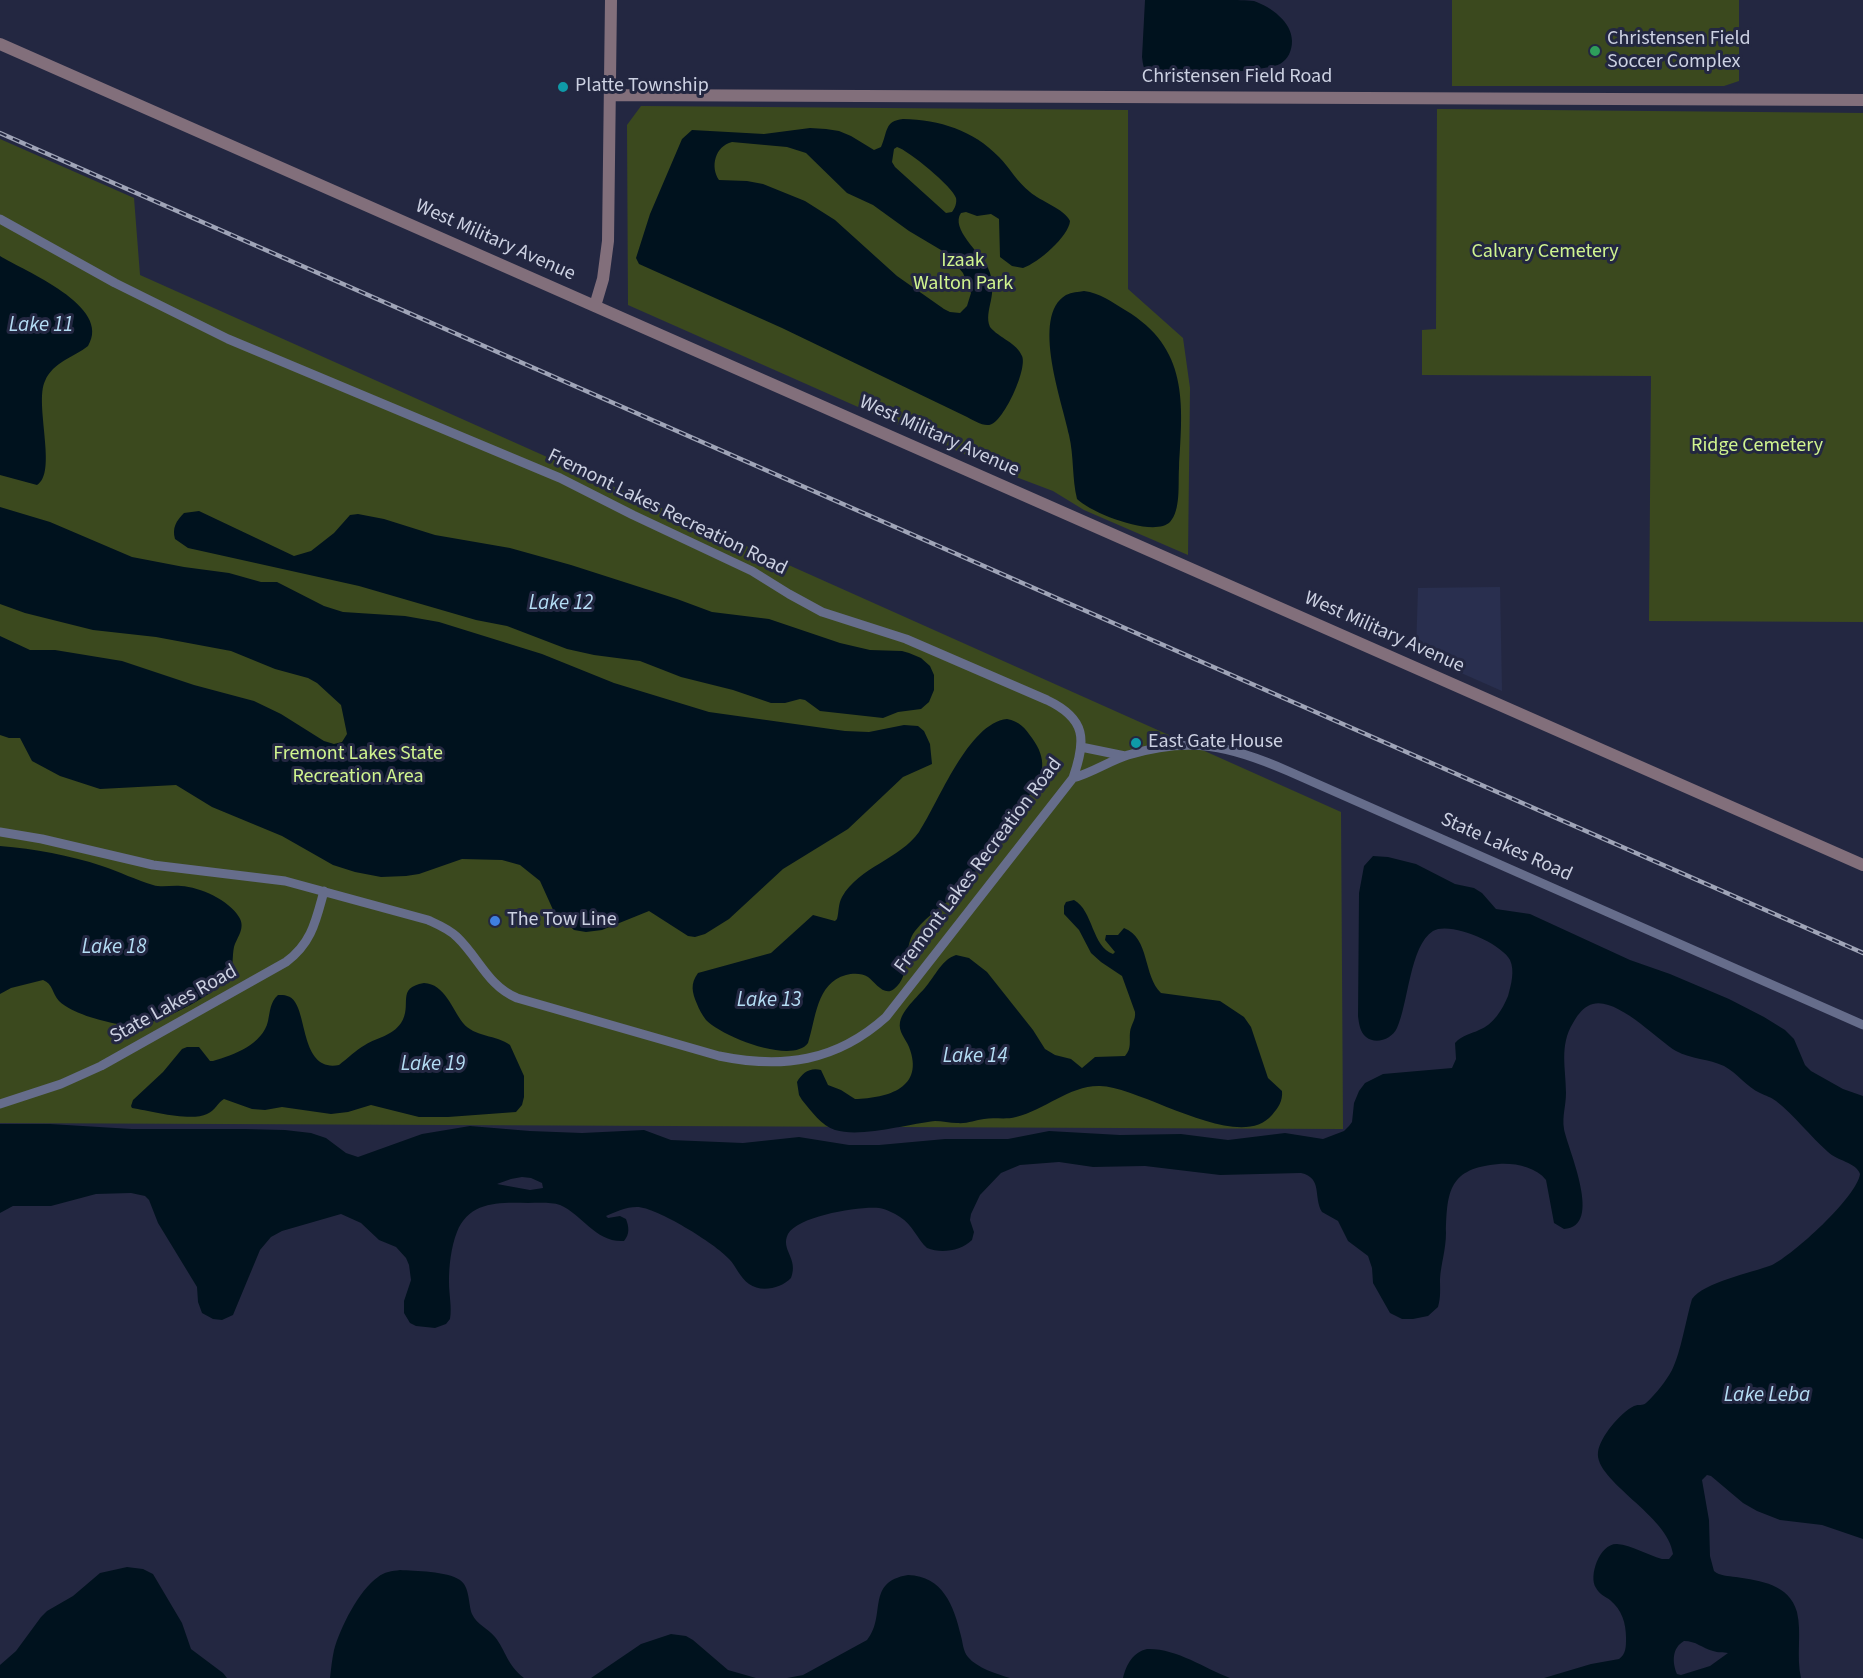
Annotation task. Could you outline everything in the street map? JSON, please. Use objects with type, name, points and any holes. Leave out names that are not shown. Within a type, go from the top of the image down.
[{"type":"street","points":[[595,306],[603,279],[608,241],[610,0]]},
{"type":"street","name":"West Military Avenue","points":[[0,44],[1863,865]]},
{"type":"street","name":"Christensen Field Road","points":[[611,95],[1863,100]]},
{"type":"street","name":"Fremont Lakes Recreation Road","points":[[0,219],[116,283],[228,339],[560,478],[752,571],[822,612],[906,639],[1059,706],[1069,712],[1078,724],[1081,735],[1081,747],[1073,778],[886,1017],[871,1030],[845,1045],[798,1061],[762,1063],[719,1056],[517,998],[497,986],[463,944],[443,927],[428,920],[324,891],[255,876],[153,865],[42,839],[0,832]]},
{"type":"street","name":"State Lakes Road","points":[[1073,778],[1125,756],[1156,749],[1187,745],[1215,746],[1248,754],[1863,1025]]},
{"type":"street","name":"State Lakes Road","points":[[1081,747],[1125,756]]},
{"type":"street","name":"State Lakes Road","points":[[0,1104],[86,1073],[296,955],[307,942],[324,891]]},
{"type":"shaded area","points":[[1500,587],[1502,691],[1416,653],[1418,588]]},
{"type":"green space","name":"Christensen Field Soccer Complex","points":[[1452,0],[1739,0],[1739,81],[1724,86],[1452,86]]},
{"type":"green space","name":"Izaak Walton Park","points":[[641,106],[1128,110],[1128,289],[1183,338],[1190,388],[1188,555],[1084,510],[1053,491],[1016,477],[628,305],[627,125]]},
{"type":"green space","name":"Ridge Cemetery","points":[[1437,109],[1863,113],[1863,622],[1649,621],[1651,376],[1422,375],[1422,330],[1436,329]]},
{"type":"green space","name":"Fremont Lakes State Recreation Area","points":[[0,139],[134,198],[140,275],[1341,812],[1343,1129],[0,1123]]},
{"type":"water","points":[[1145,0],[1254,1],[1273,11],[1284,22],[1291,34],[1290,51],[1285,60],[1271,67],[1214,74],[1172,76],[1149,73],[1144,68],[1142,57]]},
{"type":"water","points":[[897,120],[943,124],[967,133],[999,157],[1025,188],[1058,209],[1070,221],[1064,234],[1052,248],[1037,261],[1023,268],[1012,266],[1000,257],[999,219],[991,214],[977,216],[966,212],[961,213],[959,226],[988,268],[991,277],[992,294],[988,314],[990,327],[1020,351],[1023,363],[1018,384],[1007,407],[994,423],[989,425],[983,425],[782,328],[639,264],[636,258],[650,214],[682,139],[692,130],[764,134],[810,128],[826,129],[851,136],[874,150],[881,147],[888,128]],"holes":[[[732,142],[787,147],[806,153],[847,193],[873,205],[909,231],[946,253],[963,273],[971,293],[967,306],[960,313],[944,309],[897,276],[835,220],[805,201],[763,184],[719,180],[715,169],[718,152],[726,144]],[[897,147],[930,170],[953,193],[956,202],[952,212],[946,213],[895,167],[892,162],[894,149]]]},
{"type":"water","name":"Lake 11","points":[[0,256],[45,281],[77,304],[88,317],[92,331],[88,346],[58,364],[45,381],[42,405],[46,467],[43,478],[37,485],[0,475]]},
{"type":"water","points":[[1084,291],[1106,298],[1146,325],[1161,342],[1178,379],[1181,421],[1178,496],[1174,517],[1162,526],[1151,527],[1123,522],[1095,511],[1077,499],[1071,443],[1052,361],[1050,321],[1056,306],[1066,295]]},
{"type":"water","points":[[0,507],[50,522],[132,557],[229,573],[261,582],[277,582],[324,606],[343,612],[405,616],[439,622],[542,654],[614,683],[709,712],[845,731],[869,732],[904,725],[918,726],[924,731],[930,744],[932,764],[903,777],[848,829],[783,869],[729,919],[705,934],[695,937],[688,936],[649,911],[602,930],[586,932],[574,930],[554,912],[540,881],[520,865],[502,860],[462,859],[419,874],[406,876],[381,877],[355,872],[333,865],[282,836],[212,807],[176,785],[100,789],[60,776],[32,761],[20,738],[0,735],[0,636],[30,650],[55,650],[122,661],[194,685],[254,701],[281,714],[324,741],[334,744],[342,742],[347,734],[341,705],[317,683],[308,678],[275,669],[231,651],[156,637],[93,630],[25,613],[0,604]]},
{"type":"water","name":"Lake 12","points":[[199,511],[294,556],[311,551],[334,533],[350,515],[358,514],[384,519],[435,535],[510,548],[571,565],[712,612],[769,619],[840,643],[870,650],[909,653],[921,658],[930,666],[934,675],[934,690],[929,702],[921,709],[898,712],[883,718],[820,711],[800,699],[785,703],[771,703],[733,690],[681,677],[640,661],[567,649],[507,626],[476,620],[359,586],[188,548],[175,539],[174,528],[184,513]]},
{"type":"water","name":"Lake 13","points":[[1007,719],[1018,723],[1032,738],[1040,753],[1042,766],[1040,779],[996,834],[968,882],[915,931],[909,945],[903,976],[894,989],[883,990],[868,977],[860,974],[849,974],[836,979],[823,994],[808,1043],[800,1049],[787,1051],[757,1046],[726,1033],[706,1020],[693,992],[693,984],[698,973],[771,953],[813,915],[835,921],[841,900],[849,887],[911,841],[927,819],[967,749],[980,734],[993,724]]},
{"type":"water","name":"Lake 18","points":[[0,846],[64,856],[102,866],[153,885],[189,887],[213,895],[234,911],[242,925],[234,947],[231,971],[223,982],[203,998],[162,1018],[137,1025],[103,1021],[71,1009],[59,1001],[51,986],[43,980],[11,988],[0,994]]},
{"type":"water","name":"Lake Leba","points":[[1373,856],[1416,864],[1455,884],[1474,888],[1482,893],[1496,909],[1530,914],[1630,960],[1729,999],[1785,1030],[1794,1039],[1805,1065],[1811,1071],[1843,1089],[1863,1096],[1863,1539],[1822,1525],[1780,1520],[1743,1503],[1711,1476],[1707,1475],[1702,1480],[1709,1520],[1710,1556],[1714,1571],[1724,1576],[1764,1582],[1788,1595],[1797,1612],[1801,1678],[1544,1678],[1591,1664],[1619,1659],[1624,1653],[1626,1632],[1622,1617],[1618,1608],[1597,1590],[1594,1583],[1597,1561],[1605,1549],[1617,1544],[1662,1559],[1669,1559],[1673,1554],[1659,1526],[1607,1475],[1600,1463],[1598,1452],[1607,1433],[1629,1409],[1646,1403],[1667,1379],[1678,1354],[1692,1299],[1698,1293],[1717,1283],[1772,1265],[1782,1259],[1823,1224],[1848,1197],[1860,1174],[1855,1167],[1828,1152],[1776,1101],[1755,1090],[1729,1069],[1676,1051],[1634,1019],[1609,1005],[1598,1003],[1581,1011],[1566,1040],[1564,1057],[1566,1093],[1563,1120],[1583,1202],[1581,1215],[1576,1225],[1564,1229],[1554,1223],[1546,1180],[1537,1172],[1518,1165],[1505,1164],[1482,1166],[1470,1171],[1454,1184],[1450,1194],[1438,1307],[1428,1316],[1413,1319],[1402,1319],[1390,1313],[1373,1283],[1368,1256],[1348,1241],[1338,1221],[1322,1212],[1315,1184],[1308,1175],[1301,1173],[1220,1175],[1145,1166],[1093,1167],[1059,1162],[1020,1165],[1001,1173],[980,1195],[971,1214],[970,1220],[974,1232],[972,1240],[962,1247],[944,1251],[927,1248],[904,1220],[882,1209],[858,1209],[830,1214],[804,1222],[788,1234],[786,1245],[793,1265],[791,1278],[777,1287],[765,1289],[754,1287],[746,1281],[722,1252],[699,1236],[671,1219],[646,1209],[629,1208],[606,1216],[608,1218],[620,1216],[626,1219],[628,1230],[624,1241],[605,1238],[560,1205],[553,1203],[496,1204],[477,1209],[469,1214],[457,1232],[449,1270],[450,1319],[446,1324],[435,1328],[416,1326],[410,1323],[404,1313],[404,1301],[411,1280],[406,1258],[396,1247],[379,1240],[361,1223],[341,1214],[282,1231],[271,1237],[260,1250],[233,1315],[222,1320],[213,1319],[202,1313],[198,1302],[197,1287],[158,1223],[149,1200],[145,1196],[131,1193],[96,1194],[51,1206],[13,1206],[0,1213],[0,1124],[50,1124],[132,1129],[285,1130],[311,1133],[326,1138],[346,1153],[358,1157],[422,1134],[470,1126],[582,1133],[644,1130],[671,1140],[743,1143],[799,1137],[849,1145],[879,1145],[945,1139],[1008,1139],[1049,1131],[1120,1135],[1181,1134],[1228,1140],[1285,1133],[1323,1139],[1344,1131],[1352,1122],[1354,1103],[1365,1083],[1383,1074],[1452,1068],[1456,1059],[1455,1043],[1493,1020],[1508,996],[1512,978],[1510,960],[1497,947],[1462,931],[1441,929],[1433,931],[1425,938],[1414,962],[1401,1018],[1395,1032],[1379,1041],[1366,1037],[1359,1025],[1358,1016],[1359,893],[1364,866]],"holes":[[[522,1177],[542,1183],[543,1188],[530,1190],[497,1184]],[[1684,1641],[1715,1652],[1728,1653],[1710,1666],[1681,1675],[1677,1674],[1674,1665],[1675,1651]]]},
{"type":"water","name":"Lake 14","points":[[1074,900],[1085,912],[1101,944],[1113,954],[1115,952],[1105,940],[1106,935],[1118,935],[1124,928],[1132,933],[1142,948],[1151,977],[1161,993],[1220,1001],[1244,1017],[1251,1027],[1268,1078],[1282,1091],[1280,1104],[1272,1115],[1257,1125],[1237,1127],[1189,1116],[1140,1096],[1100,1086],[1078,1089],[1027,1114],[1012,1118],[988,1118],[961,1123],[935,1121],[871,1131],[846,1132],[826,1125],[802,1100],[797,1082],[804,1073],[813,1069],[821,1070],[828,1085],[855,1099],[891,1093],[908,1081],[913,1061],[900,1029],[900,1022],[908,1007],[944,963],[956,955],[969,958],[987,972],[1033,1030],[1045,1049],[1055,1055],[1071,1059],[1082,1068],[1095,1057],[1125,1056],[1129,1047],[1135,1012],[1122,976],[1091,953],[1079,930],[1064,914],[1066,902]]},
{"type":"water","name":"Lake 19","points":[[431,984],[443,992],[468,1028],[510,1045],[524,1076],[524,1097],[522,1105],[516,1112],[419,1117],[371,1105],[331,1114],[282,1107],[265,1110],[252,1109],[224,1099],[210,1113],[191,1117],[131,1106],[133,1100],[163,1072],[182,1049],[199,1047],[210,1061],[213,1061],[238,1052],[254,1042],[265,1029],[272,1004],[278,995],[285,995],[295,1002],[312,1053],[319,1061],[327,1065],[339,1065],[362,1047],[389,1034],[397,1027],[406,1010],[407,993],[415,985]]},
{"type":"water","points":[[127,1567],[143,1569],[153,1574],[182,1623],[191,1649],[227,1678],[0,1678],[0,1665],[16,1651],[47,1611],[73,1596],[100,1573]]},
{"type":"water","points":[[400,1570],[439,1573],[460,1580],[467,1591],[474,1618],[495,1637],[510,1663],[524,1678],[330,1678],[337,1641],[357,1600],[380,1575]]},
{"type":"water","points":[[908,1575],[930,1581],[945,1595],[955,1614],[968,1657],[988,1670],[1010,1678],[787,1678],[803,1675],[867,1640],[876,1621],[881,1592],[895,1579]]},
{"type":"water","points":[[671,1634],[686,1636],[693,1640],[728,1670],[756,1678],[591,1678],[641,1644]]},
{"type":"water","points":[[1147,1649],[1179,1655],[1230,1678],[1123,1678],[1131,1660],[1138,1653]]},
{"type":"railway","points":[[0,133],[1863,953]]},
{"type":"place","name":"Christensen Field Soccer Complex","points":[[1595,51]]},
{"type":"place","name":"Platte Township","points":[[563,87]]},
{"type":"place","name":"East Gate House","points":[[1136,743]]},
{"type":"place","name":"The Tow Line","points":[[495,921]]},
{"type":"park label","name":"Calvary Cemetery","points":[[1545,253]]}]
